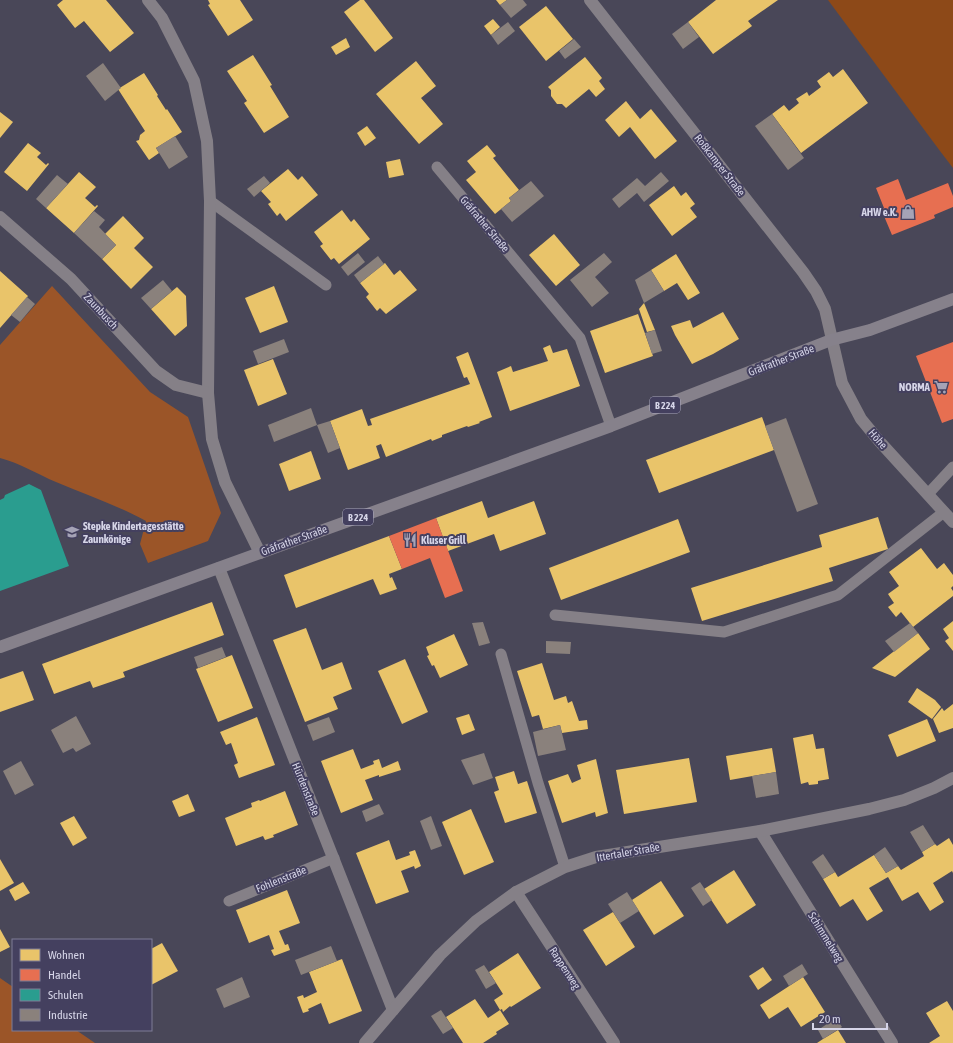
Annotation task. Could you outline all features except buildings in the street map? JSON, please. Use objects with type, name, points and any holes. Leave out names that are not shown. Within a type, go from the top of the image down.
[{"type":"main road","name":"Gräfrather Straße","points":[[0,647],[610,426],[832,340],[870,330],[953,299]]},
{"type":"street","points":[[148,0],[162,18],[194,81],[207,142],[210,201],[208,393],[212,439],[223,475],[260,553]]},
{"type":"street","name":"Roßkamper Straße","points":[[590,0],[803,272],[816,291],[825,309],[832,340]]},
{"type":"street","name":"Zaunbusch","points":[[0,217],[71,279],[156,371],[176,385],[208,393]]},
{"type":"street","name":"Höhe","points":[[832,340],[842,383],[861,419],[953,522]]},
{"type":"street","name":"Hürdenstraße","points":[[219,568],[393,1010]]},
{"type":"street","name":"Ittertaler Straße","points":[[366,1043],[440,955],[471,926],[516,892],[564,867],[596,857],[760,831],[869,809],[904,800],[934,788],[953,778]]},
{"type":"street","name":"Schimmelweg","points":[[760,831],[892,1043]]},
{"type":"street","name":"Rappenweg","points":[[516,892],[614,1043]]},
{"type":"lane","name":"Gräfrather Straße","points":[[437,167],[580,338],[610,426]]},
{"type":"lane","points":[[210,201],[326,284]]},
{"type":"lane","points":[[928,494],[953,467]]},
{"type":"lane","points":[[556,615],[724,632],[838,596],[944,512]]},
{"type":"lane","points":[[502,654],[538,783],[564,867]]},
{"type":"lane","name":"Fohlenstraße","points":[[229,901],[334,858]]},
{"type":"shaded area","points":[[828,0],[953,0],[953,168],[940,151]]},
{"type":"shaded area","points":[[52,286],[150,392],[188,417],[221,513],[208,541],[148,563],[140,544],[146,521],[124,510],[0,458],[0,345]]},
{"type":"shaded area","points":[[0,978],[12,986],[12,1031],[77,1031],[95,1043],[0,1043]]},
{"type":"place","name":"AHW e.K.","points":[[908,212]]},
{"type":"place","name":"NORMA","points":[[941,387]]},
{"type":"place","name":"Stepke Kindertagesstätte Zaunkönige","points":[[72,532]]},
{"type":"place","name":"Kluser Grill","points":[[410,540]]}]
